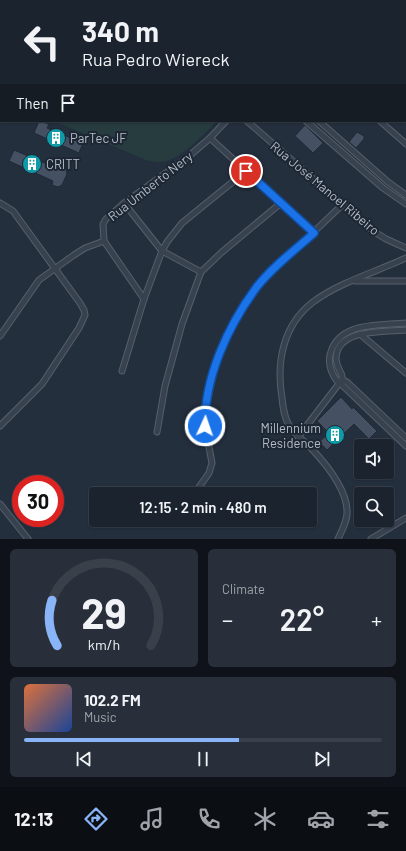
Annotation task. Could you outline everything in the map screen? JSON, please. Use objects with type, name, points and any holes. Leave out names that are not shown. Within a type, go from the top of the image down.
[{"type":"street","name":"Rua Umberto Nery","points":[[144,299],[104,240],[103,224],[106,219],[124,203],[188,158],[225,122]]},
{"type":"street","name":"Rua José Manoel Ribeiro","points":[[248,122],[373,231],[406,248]]},
{"type":"street","points":[[307,122],[383,188],[406,204]]},
{"type":"street","points":[[313,127],[318,122]]},
{"type":"street","points":[[320,122],[388,182],[406,195]]},
{"type":"street","points":[[381,122],[406,144]]},
{"type":"street","points":[[210,138],[314,233]]},
{"type":"street","points":[[349,159],[355,153]]},
{"type":"street","points":[[122,371],[144,299],[162,252],[175,231],[182,223],[246,171]]},
{"type":"street","points":[[383,188],[388,182]]},
{"type":"street","points":[[0,203],[13,211],[84,310],[83,322],[42,384],[0,426]]},
{"type":"street","points":[[124,203],[162,252],[201,272]]},
{"type":"street","points":[[157,432],[165,386],[201,272],[222,252],[281,203]]},
{"type":"street","points":[[199,487],[209,473],[212,463],[205,426],[205,413],[216,361],[221,348],[256,287],[342,205]]},
{"type":"street","points":[[0,336],[39,280],[85,248],[104,240]]},
{"type":"street","points":[[338,539],[346,520],[346,501],[331,473],[311,449],[298,437],[290,427],[285,416],[279,368],[285,340],[305,308],[329,292],[406,258]]},
{"type":"street","points":[[353,281],[406,281]]},
{"type":"street","points":[[406,323],[359,328],[345,332],[340,336],[332,350],[329,363],[337,381],[348,383],[406,438]]},
{"type":"street","points":[[406,330],[360,334],[344,341],[337,352],[337,367],[342,376],[342,386],[406,446]]},
{"type":"street","points":[[360,334],[406,373]]},
{"type":"street","points":[[298,437],[341,381]]},
{"type":"street","points":[[0,504],[28,539]]},
{"type":"street","points":[[371,539],[406,518]]},
{"type":"green space","points":[[56,122],[215,122],[199,139],[176,157],[161,162],[146,160]]},
{"type":"building","name":"ParTec JF","points":[[39,122],[42,122],[49,124],[47,128],[83,143],[79,153],[34,133]]},
{"type":"building","points":[[305,125],[323,143],[313,153],[295,136]]},
{"type":"building","points":[[357,132],[364,136],[364,139],[356,148],[349,142]]},
{"type":"building","name":"CRITT","points":[[14,150],[59,169],[60,165],[66,168],[67,174],[62,185],[58,187],[52,185],[53,181],[9,161]]},
{"type":"building","points":[[341,397],[377,431],[369,439],[354,424],[327,450],[319,442],[329,433],[317,421]]},
{"type":"place","name":"ParTec JF","points":[[56,138]]},
{"type":"place","name":"CRITT","points":[[32,164]]},
{"type":"place","name":"Millennium Residence","points":[[335,435]]},
{"type":"route","points":[[205,426],[207,400],[216,361],[228,333],[256,287],[314,233],[246,171]]}]
